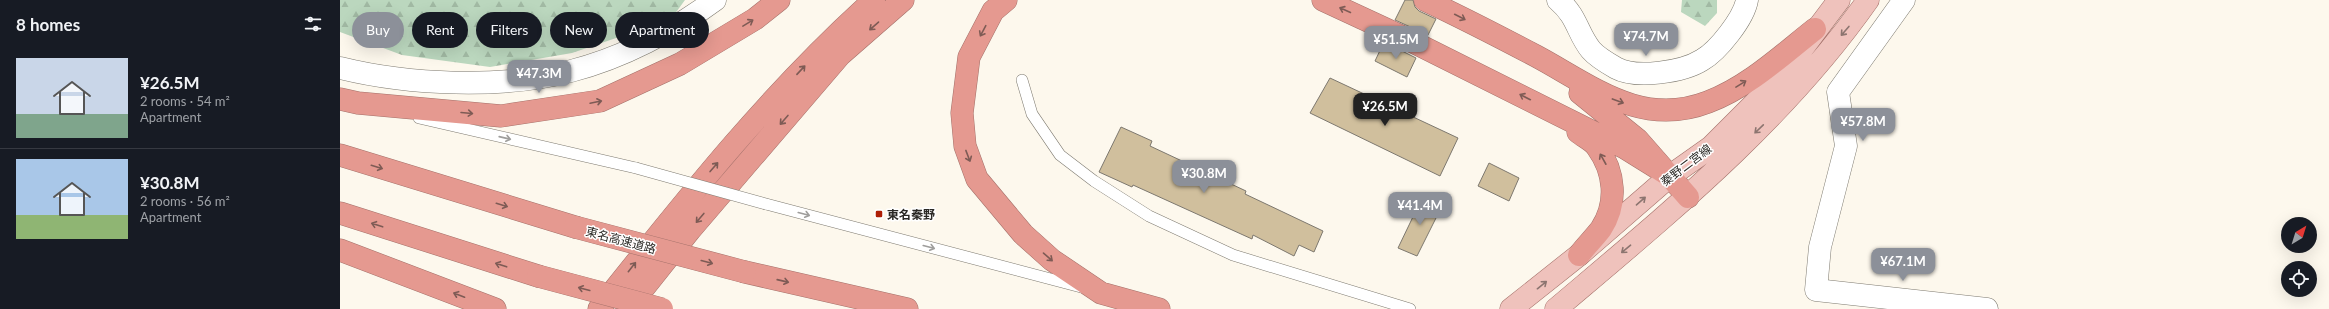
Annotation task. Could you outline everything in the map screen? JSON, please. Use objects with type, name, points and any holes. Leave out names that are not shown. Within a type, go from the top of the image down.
[{"type":"highway","points":[[349,101],[501,116],[600,102],[680,64],[755,19],[779,0]]},
{"type":"highway","points":[[599,309],[683,203],[764,110],[829,40],[874,0]]},
{"type":"highway","points":[[627,309],[690,230],[840,55],[903,0]]},
{"type":"highway","points":[[1006,0],[993,11],[969,57],[962,113],[965,146],[977,179],[1023,234],[1052,260],[1101,293],[1159,309]]},
{"type":"highway","points":[[1323,0],[1408,39],[1625,148],[1670,176]]},
{"type":"highway","points":[[1425,0],[1510,42],[1603,94],[1635,106],[1670,110],[1702,104],[1726,94],[1764,69],[1816,29]]},
{"type":"highway","points":[[1510,42],[1548,68],[1638,140],[1688,197]]},
{"type":"highway","points":[[1546,108],[1596,146],[1609,169],[1613,192],[1609,213],[1601,229],[1579,255]]},
{"type":"highway","name":"東名高速道路","points":[[340,155],[575,227],[745,272],[907,309]]},
{"type":"highway","points":[[340,213],[538,276],[662,309]]},
{"type":"highway","points":[[340,250],[496,309]]},
{"type":"main road","name":"秦野二宮線","points":[[1511,309],[1579,255],[1670,176],[1711,147],[1781,77],[1839,0]]},
{"type":"main road","name":"秦野二宮線","points":[[1556,309],[1688,197],[1768,119],[1850,25],[1868,0]]},
{"type":"street","points":[[340,68],[374,77],[452,83],[521,80],[572,71],[636,47],[701,10],[715,0]]},
{"type":"street","points":[[1558,0],[1570,11],[1592,51],[1617,69],[1644,74],[1676,70],[1702,60],[1720,44],[1737,22],[1747,0]]},
{"type":"street","points":[[1904,0],[1838,92],[1846,146],[1820,247],[1816,290],[1987,309]]},
{"type":"lane","points":[[1022,80],[1032,114],[1060,155],[1094,181],[1149,216],[1233,255],[1410,309]]},
{"type":"lane","points":[[349,101],[636,168],[1101,293]]},
{"type":"green space","points":[[340,0],[685,0],[676,12],[615,12],[615,38],[607,41],[607,12],[550,12],[550,48],[587,48],[572,53],[490,67],[402,55],[383,48],[404,48],[404,12],[352,12],[352,36],[340,32]]},
{"type":"green space","points":[[1682,0],[1717,0],[1717,13],[1705,26],[1681,12]]},
{"type":"building","points":[[1405,0],[1413,0],[1415,7],[1419,11],[1436,19],[1428,35],[1395,20]]},
{"type":"building","points":[[1384,42],[1416,58],[1407,77],[1375,61]]},
{"type":"building","points":[[1330,78],[1458,138],[1440,176],[1310,113]]},
{"type":"building","points":[[1121,127],[1152,141],[1150,146],[1246,191],[1245,194],[1323,231],[1314,252],[1299,245],[1294,256],[1253,235],[1252,239],[1133,185],[1132,187],[1099,172]]},
{"type":"building","points":[[1489,163],[1519,178],[1509,201],[1478,186]]},
{"type":"building","points":[[1423,196],[1442,206],[1417,256],[1398,248]]},
{"type":"place","name":"東名秦野","points":[[879,214]]}]
